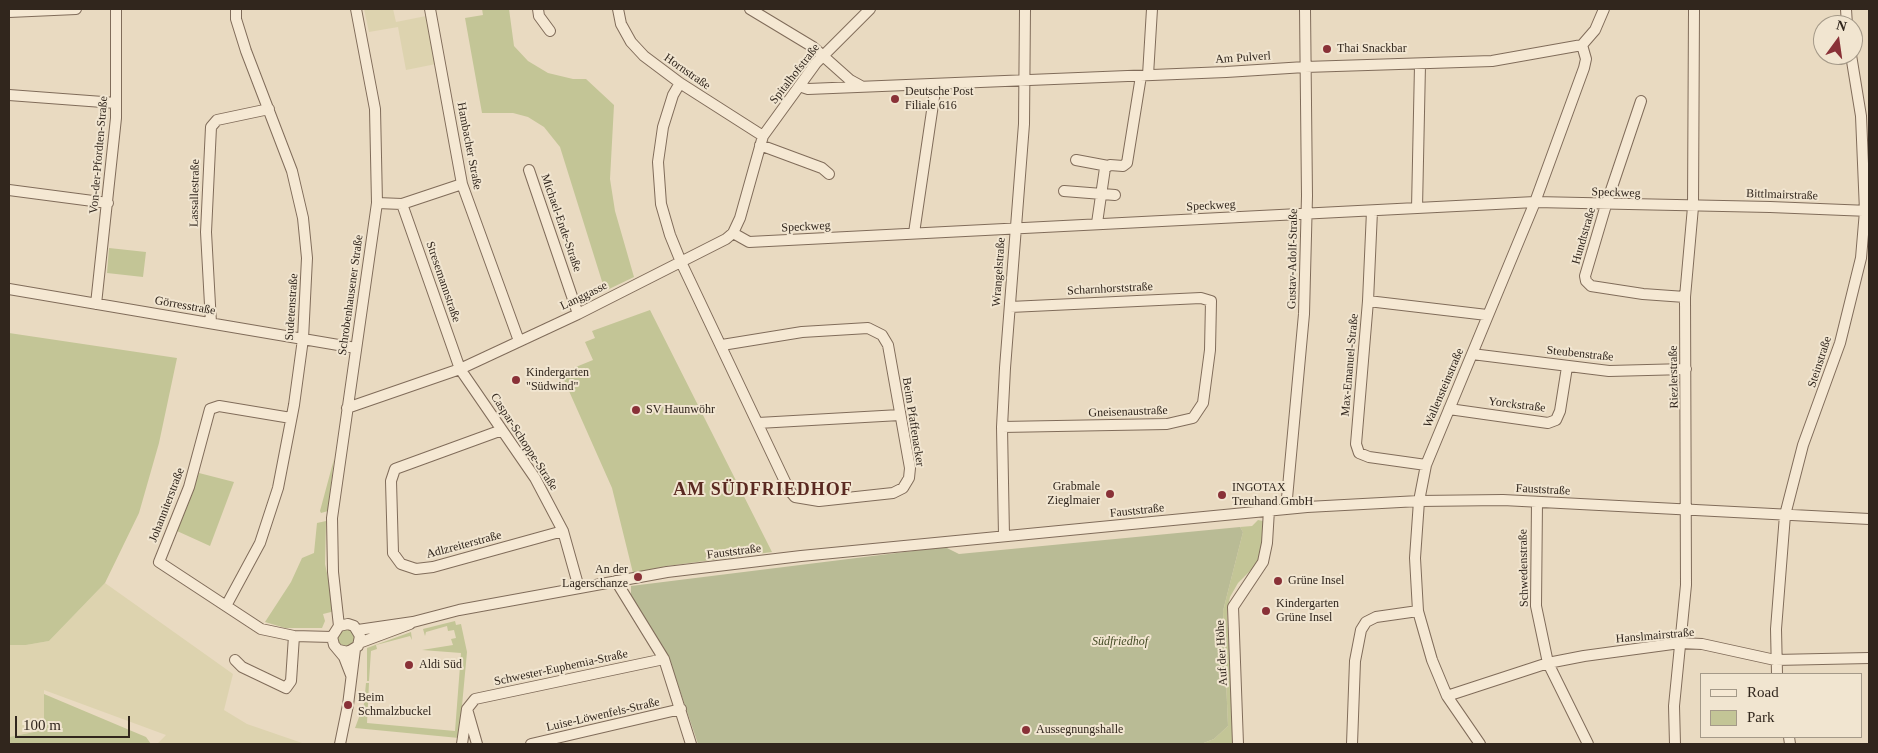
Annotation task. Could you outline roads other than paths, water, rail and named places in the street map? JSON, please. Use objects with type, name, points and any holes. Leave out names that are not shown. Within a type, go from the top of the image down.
[{"type":"street","points":[[9,12],[76,9]]},
{"type":"street","name":"Von-der-Pfordten-Straße","points":[[96,304],[108,203],[116,103],[116,9]]},
{"type":"street","name":"Sudetenstraße","points":[[226,606],[248,569],[266,526],[278,488],[303,339],[307,277],[306,235],[292,171],[236,19],[236,9]]},
{"type":"street","name":"Schrobenhausener Straße","points":[[338,626],[332,518],[377,202],[375,109],[356,9]]},
{"type":"street","name":"Hambacher Straße","points":[[430,9],[462,184],[519,341]]},
{"type":"street","points":[[538,9],[538,16],[550,32]]},
{"type":"street","name":"Hornstraße","points":[[618,9],[621,24],[631,42],[644,56],[761,141],[822,168],[829,174]]},
{"type":"street","points":[[750,9],[824,55],[850,80],[862,86]]},
{"type":"street","name":"Spitalhofstraße","points":[[761,141],[799,86],[824,55],[870,9]]},
{"type":"street","name":"Wrangelstraße","points":[[1004,536],[1002,427],[1026,80],[1025,9]]},
{"type":"street","points":[[1076,160],[1108,166],[1123,166],[1127,163],[1144,76],[1152,9]]},
{"type":"street","name":"Gustav-Adolf-Straße","points":[[1286,508],[1303,324],[1306,214],[1305,9]]},
{"type":"street","points":[[1582,45],[1595,30],[1604,9]]},
{"type":"street","name":"Riezlerstraße","points":[[1675,744],[1674,706],[1686,585],[1685,297],[1693,207],[1694,9]]},
{"type":"street","name":"Am Pulverl","points":[[799,86],[808,89],[1144,76],[1305,67],[1420,65],[1492,61],[1582,45]]},
{"type":"street","name":"Wallensteinstraße","points":[[1480,744],[1447,696],[1432,660],[1418,612],[1415,558],[1419,501],[1426,465],[1535,202],[1584,68],[1586,59],[1582,45]]},
{"type":"street","points":[[1418,208],[1420,65]]},
{"type":"street","name":"Steinstraße","points":[[1777,673],[1776,629],[1784,515],[1803,445],[1840,343],[1861,258],[1867,211],[1865,116],[1853,65]]},
{"type":"street","name":"Beim Pfaffenacker","points":[[680,83],[673,95],[663,127],[658,162],[661,204],[670,235],[681,262],[722,345],[789,490],[795,497],[819,501],[893,494],[903,488],[909,478],[910,468],[888,344],[882,335],[868,328],[802,332],[722,345]]},
{"type":"street","points":[[914,233],[936,84]]},
{"type":"street","points":[[9,96],[116,103]]},
{"type":"street","name":"Hundtstraße","points":[[1641,101],[1606,205],[1585,276],[1586,281],[1591,286],[1643,294],[1685,297]]},
{"type":"street","name":"Lassallestraße","points":[[211,324],[206,232],[211,126],[217,120],[269,109]]},
{"type":"street","points":[[733,233],[740,218],[761,141]]},
{"type":"street","points":[[1097,223],[1105,168],[1108,166]]},
{"type":"street","name":"Michael-Ende-Straße","points":[[529,170],[578,314]]},
{"type":"street","points":[[377,202],[402,204],[462,184]]},
{"type":"street","points":[[9,190],[108,203]]},
{"type":"street","points":[[1064,191],[1115,194]]},
{"type":"street","name":"Speckweg","points":[[733,233],[749,242],[1535,202],[1693,207]]},
{"type":"street","name":"Stresemannstraße","points":[[402,204],[460,369]]},
{"type":"street","name":"Bittlmairstraße","points":[[1693,207],[1770,207],[1867,211]]},
{"type":"street","name":"Max-Emanuel-Straße","points":[[1372,211],[1368,301],[1356,444],[1359,452],[1369,457],[1426,465]]},
{"type":"street","name":"Langgasse","points":[[347,408],[460,369],[578,314],[726,239],[733,233]]},
{"type":"street","name":"Görresstraße","points":[[9,289],[356,348]]},
{"type":"street","name":"Scharnhorststraße","points":[[1010,307],[1201,298],[1211,301]]},
{"type":"street","name":"Gneisenaustraße","points":[[1002,427],[1167,424],[1193,418],[1203,403],[1210,350],[1211,301]]},
{"type":"street","points":[[1368,301],[1487,314]]},
{"type":"street","name":"Steubenstraße","points":[[1472,354],[1609,371],[1686,369]]},
{"type":"street","name":"Yorckstraße","points":[[1449,409],[1548,423],[1556,420],[1560,411],[1567,366]]},
{"type":"street","name":"Caspar-Schoppe-Straße","points":[[460,369],[535,478],[563,531],[579,588]]},
{"type":"street","name":"Johanniterstraße","points":[[291,418],[219,406],[211,407],[208,411],[189,487],[159,562],[261,629],[294,636],[332,637]]},
{"type":"street","points":[[758,423],[900,415]]},
{"type":"street","name":"Adlzreiterstraße","points":[[502,430],[395,469],[391,481],[393,553],[401,564],[416,569],[433,567],[563,531]]},
{"type":"street","name":"Fauststraße","points":[[354,628],[413,622],[459,610],[667,572],[800,556],[1286,508],[1419,501],[1536,502],[1869,519]]},
{"type":"street","name":"Schwedenstraße","points":[[1536,502],[1536,606],[1548,663],[1588,744]]},
{"type":"street","name":"Auf der Höhe","points":[[1238,744],[1233,607],[1263,562],[1267,543],[1269,510]]},
{"type":"street","points":[[616,581],[664,659],[691,744]]},
{"type":"street","name":"Schrobenhausener Straße","points":[[335,586],[354,628]]},
{"type":"street","points":[[1352,744],[1355,661],[1361,630],[1366,622],[1376,617],[1418,612]]},
{"type":"street","name":"Fauststraße","points":[[358,646],[402,629],[413,622]]},
{"type":"street","points":[[341,743],[351,676],[358,646],[354,628],[338,626],[332,637],[334,645],[339,650],[351,676]]},
{"type":"street","points":[[235,660],[242,667],[286,688],[291,681],[294,636]]},
{"type":"street","name":"Hanslmairstraße","points":[[1447,696],[1548,663],[1584,656],[1680,644],[1702,644],[1776,660],[1869,658]]},
{"type":"street","points":[[339,650],[348,652],[358,646]]},
{"type":"street","name":"Schwester-Euphemia-Straße","points":[[467,709],[475,699],[664,659]]},
{"type":"street","points":[[462,744],[467,709]]},
{"type":"street","points":[[467,709],[477,744]]},
{"type":"street","name":"Luise-Löwenfels-Straße","points":[[531,744],[681,709]]},
{"type":"place","name":"Thai Snackbar","points":[[1327,49]]},
{"type":"place","name":"Deutsche Post Filiale 616","points":[[895,99]]},
{"type":"place","name":"Kindergarten \"Südwind\"","points":[[516,380]]},
{"type":"place","name":"SV Haunwöhr","points":[[636,410]]},
{"type":"place","name":"Grabmale Zieglmaier","points":[[1110,494]]},
{"type":"place","name":"INGOTAX Treuhand GmbH","points":[[1222,495]]},
{"type":"place","name":"An der Lagerschanze","points":[[638,577]]},
{"type":"place","name":"Grüne Insel","points":[[1278,581]]},
{"type":"place","name":"Kindergarten Grüne Insel","points":[[1266,611]]},
{"type":"place","name":"Aldi Süd","points":[[409,665]]},
{"type":"place","name":"Beim Schmalzbuckel","points":[[348,705]]},
{"type":"place","name":"Aussegnungshalle","points":[[1026,730]]},
{"type":"district","name":"AM SÜDFRIEDHOF","points":[[763,490]]},
{"type":"park label","name":"Südfriedhof","points":[[1120,642]]}]
